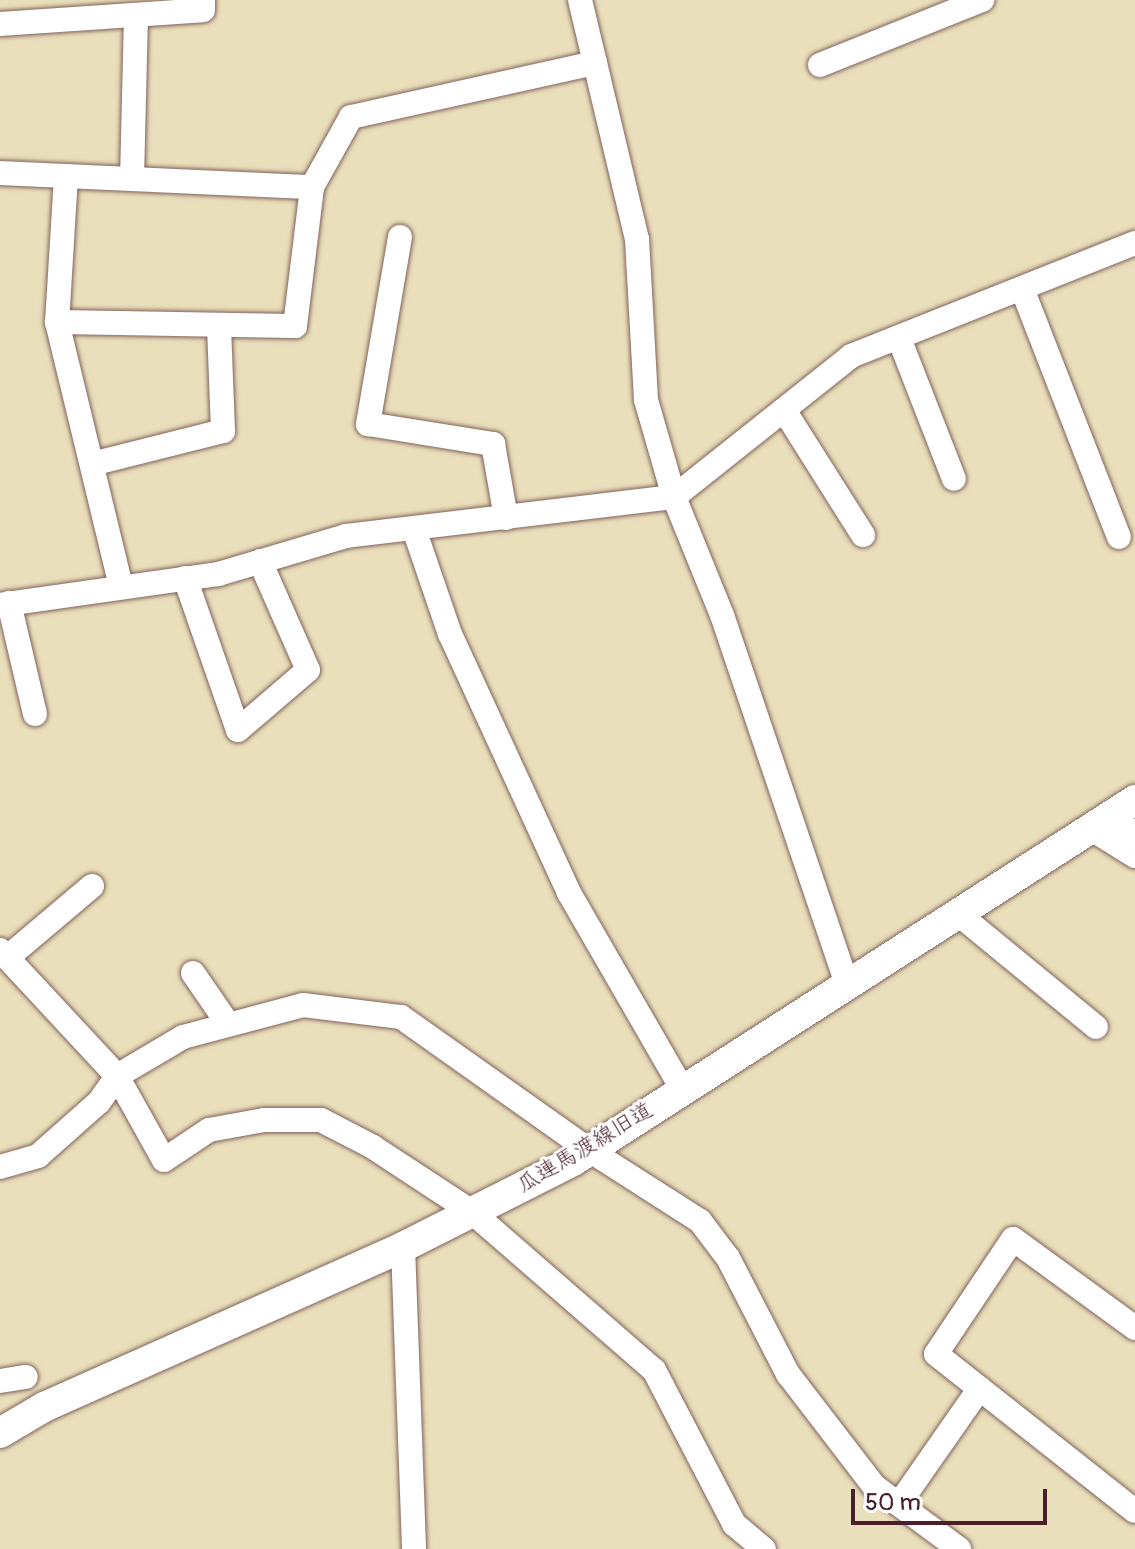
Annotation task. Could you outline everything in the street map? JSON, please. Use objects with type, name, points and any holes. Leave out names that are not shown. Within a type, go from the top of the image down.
[{"type":"street","points":[[0,24],[203,10],[203,0]]},
{"type":"street","points":[[580,0],[637,239],[646,400],[674,497],[722,615],[846,981]]},
{"type":"street","points":[[820,65],[982,0]]},
{"type":"street","points":[[132,179],[136,15]]},
{"type":"street","points":[[57,322],[295,326],[312,187],[351,117],[595,63]]},
{"type":"street","points":[[0,173],[312,187]]},
{"type":"street","points":[[66,176],[57,322],[121,586]]},
{"type":"street","points":[[400,237],[368,424],[493,444],[506,518]]},
{"type":"street","points":[[35,714],[5,604],[185,578],[260,561],[346,536],[674,497],[851,356],[1023,291],[1135,243]]},
{"type":"street","points":[[1023,291],[1119,537]]},
{"type":"street","points":[[92,464],[223,431],[219,325]]},
{"type":"street","points":[[899,338],[954,479]]},
{"type":"street","points":[[784,410],[863,535]]},
{"type":"street","points":[[414,529],[450,634],[569,893],[682,1089]]},
{"type":"street","points":[[185,578],[238,730],[308,670],[260,561]]},
{"type":"street","name":"瓜連馬渡線旧道","points":[[0,1433],[44,1407],[403,1247],[589,1150],[846,981],[1135,800]]},
{"type":"street","points":[[1090,828],[1135,831]]},
{"type":"street","points":[[1090,828],[1135,856]]},
{"type":"street","points":[[92,886],[4,954],[117,1076],[164,1160],[209,1130],[264,1120],[321,1120],[373,1147],[472,1212],[654,1370],[734,1524],[764,1549]]},
{"type":"street","points":[[956,912],[1096,1027]]},
{"type":"street","points":[[193,973],[228,1024]]},
{"type":"street","points":[[0,1167],[38,1156],[99,1102],[117,1076],[183,1037],[303,1005],[401,1017],[589,1150],[700,1221],[728,1258],[788,1374],[874,1486],[959,1549]]},
{"type":"street","points":[[1135,1328],[1013,1239],[936,1354],[1135,1511]]},
{"type":"street","points":[[403,1247],[414,1549]]},
{"type":"street","points":[[0,1381],[26,1377]]},
{"type":"street","points":[[899,1504],[980,1388]]}]
